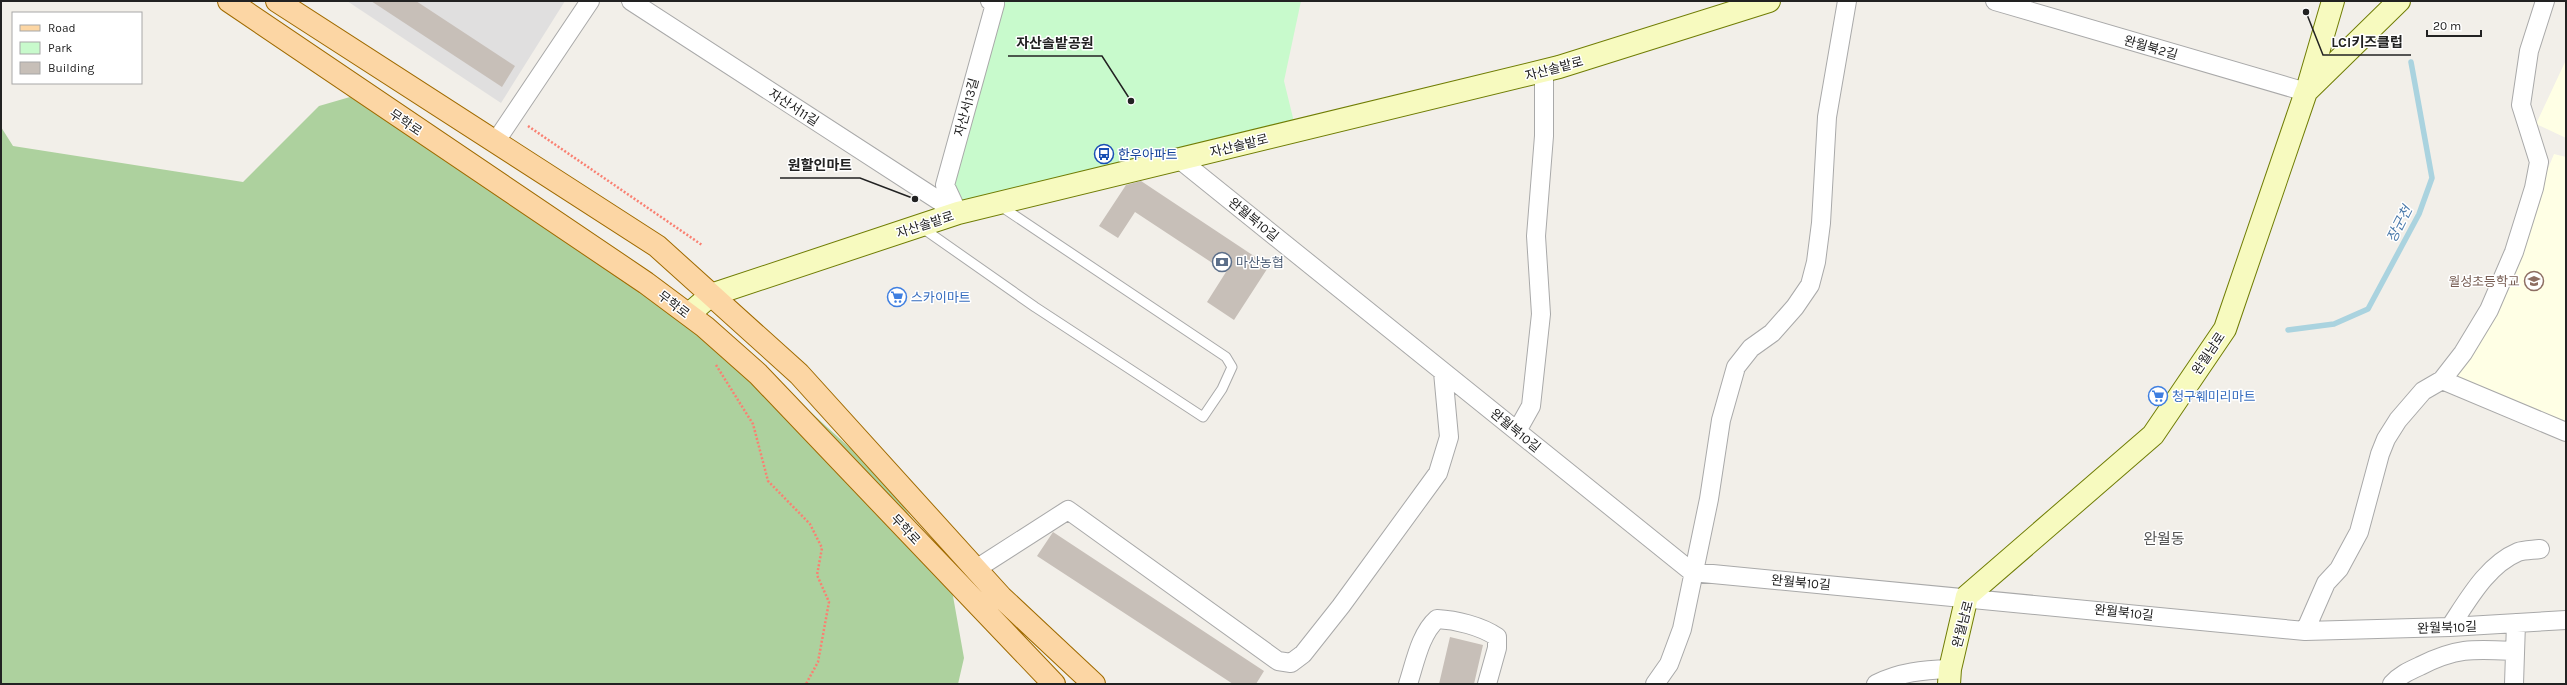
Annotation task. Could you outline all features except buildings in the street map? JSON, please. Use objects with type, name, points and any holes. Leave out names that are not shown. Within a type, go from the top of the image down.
[{"type":"main road","name":"무학로","points":[[229,1],[646,283],[689,314],[758,374],[1054,684]]},
{"type":"main road","name":"무학로","points":[[277,1],[657,246],[799,374],[1001,597],[1094,684]]},
{"type":"main road","name":"자산솔밭로","points":[[711,295],[958,213],[1544,71],[1769,1]]},
{"type":"main road","points":[[2306,92],[2333,1]]},
{"type":"main road","name":"완월남로","points":[[1949,676],[1967,596],[2153,435],[2225,329],[2306,92],[2399,1]]},
{"type":"main road","points":[[689,314],[711,295]]},
{"type":"street","points":[[496,141],[590,1]]},
{"type":"street","name":"자산서11길","points":[[631,1],[958,213]]},
{"type":"street","name":"자산서13길","points":[[958,213],[945,185],[995,4],[990,1]]},
{"type":"street","points":[[1655,684],[1669,664],[1677,646],[1709,499],[1723,413],[1736,366],[1751,348],[1772,333],[1795,307],[1810,285],[1816,262],[1821,223],[1827,117],[1847,1]]},
{"type":"street","name":"완월북2길","points":[[1996,1],[2306,92]]},
{"type":"street","points":[[2305,630],[2326,583],[2339,570],[2359,532],[2380,454],[2386,439],[2398,420],[2423,391],[2442,380],[2463,353],[2489,310],[2514,252],[2534,188],[2539,162],[2521,104],[2529,51],[2545,1]]},
{"type":"street","points":[[1517,431],[1531,406],[1542,314],[1536,236],[1544,136],[1544,71]]},
{"type":"street","name":"완월북10길","points":[[1179,160],[1692,572],[1967,596],[2305,630],[2450,628],[2566,620]]},
{"type":"street","points":[[976,569],[1068,510],[1278,661],[1291,663],[1303,654],[1341,606],[1438,474],[1449,437],[1443,372]]},
{"type":"street","points":[[2442,380],[2566,432]]},
{"type":"street","points":[[2450,628],[2471,595],[2499,563],[2519,552],[2540,549]]},
{"type":"street","points":[[1408,684],[1430,625],[1437,619],[1449,620],[1488,631],[1496,637],[1497,648],[1487,684]]},
{"type":"street","points":[[2514,684],[2516,623]]},
{"type":"street","points":[[2392,684],[2399,676],[2444,654],[2477,650],[2515,651]]},
{"type":"street","points":[[1876,684],[1895,675],[1920,670],[1949,676]]},
{"type":"lane","points":[[919,226],[1035,307],[1203,417],[1222,389],[1232,367],[1226,357],[996,203]]},
{"type":"path","points":[[513,116],[702,245]]},
{"type":"path","points":[[713,361],[753,424],[768,481],[810,524],[822,548],[817,575],[829,602],[818,662],[806,684]]},
{"type":"shaded area","points":[[347,1],[565,1],[501,103]]},
{"type":"shaded area","points":[[2566,60],[2566,138],[2536,124]]},
{"type":"shaded area","name":"월성초등학교","points":[[2554,154],[2566,157],[2566,431],[2507,407],[2456,375],[2520,236]]},
{"type":"green space","points":[[999,1],[1301,1],[1284,81],[1294,122],[959,203],[951,185]]},
{"type":"green space","points":[[350,97],[637,274],[783,387],[882,477],[948,568],[964,658],[958,684],[1,684],[1,127],[13,146],[243,182],[319,106]]},
{"type":"waterway","name":"장군천","points":[[2288,330],[2334,324],[2368,309],[2419,214],[2432,178],[2411,62]]},
{"type":"place","name":"LCI키즈클럽","points":[[2306,12]]},
{"type":"place","name":"자산솔밭공원","points":[[1131,101]]},
{"type":"place","name":"한우아파트","points":[[1104,154]]},
{"type":"place","name":"원할인마트","points":[[915,199]]},
{"type":"place","name":"마산농협","points":[[1222,262]]},
{"type":"place","name":"월성초등학교","points":[[2534,281]]},
{"type":"place","name":"스카이마트","points":[[897,297]]},
{"type":"place","name":"청구훼미리마트","points":[[2158,396]]},
{"type":"district","name":"완월동","points":[[2164,539]]}]
